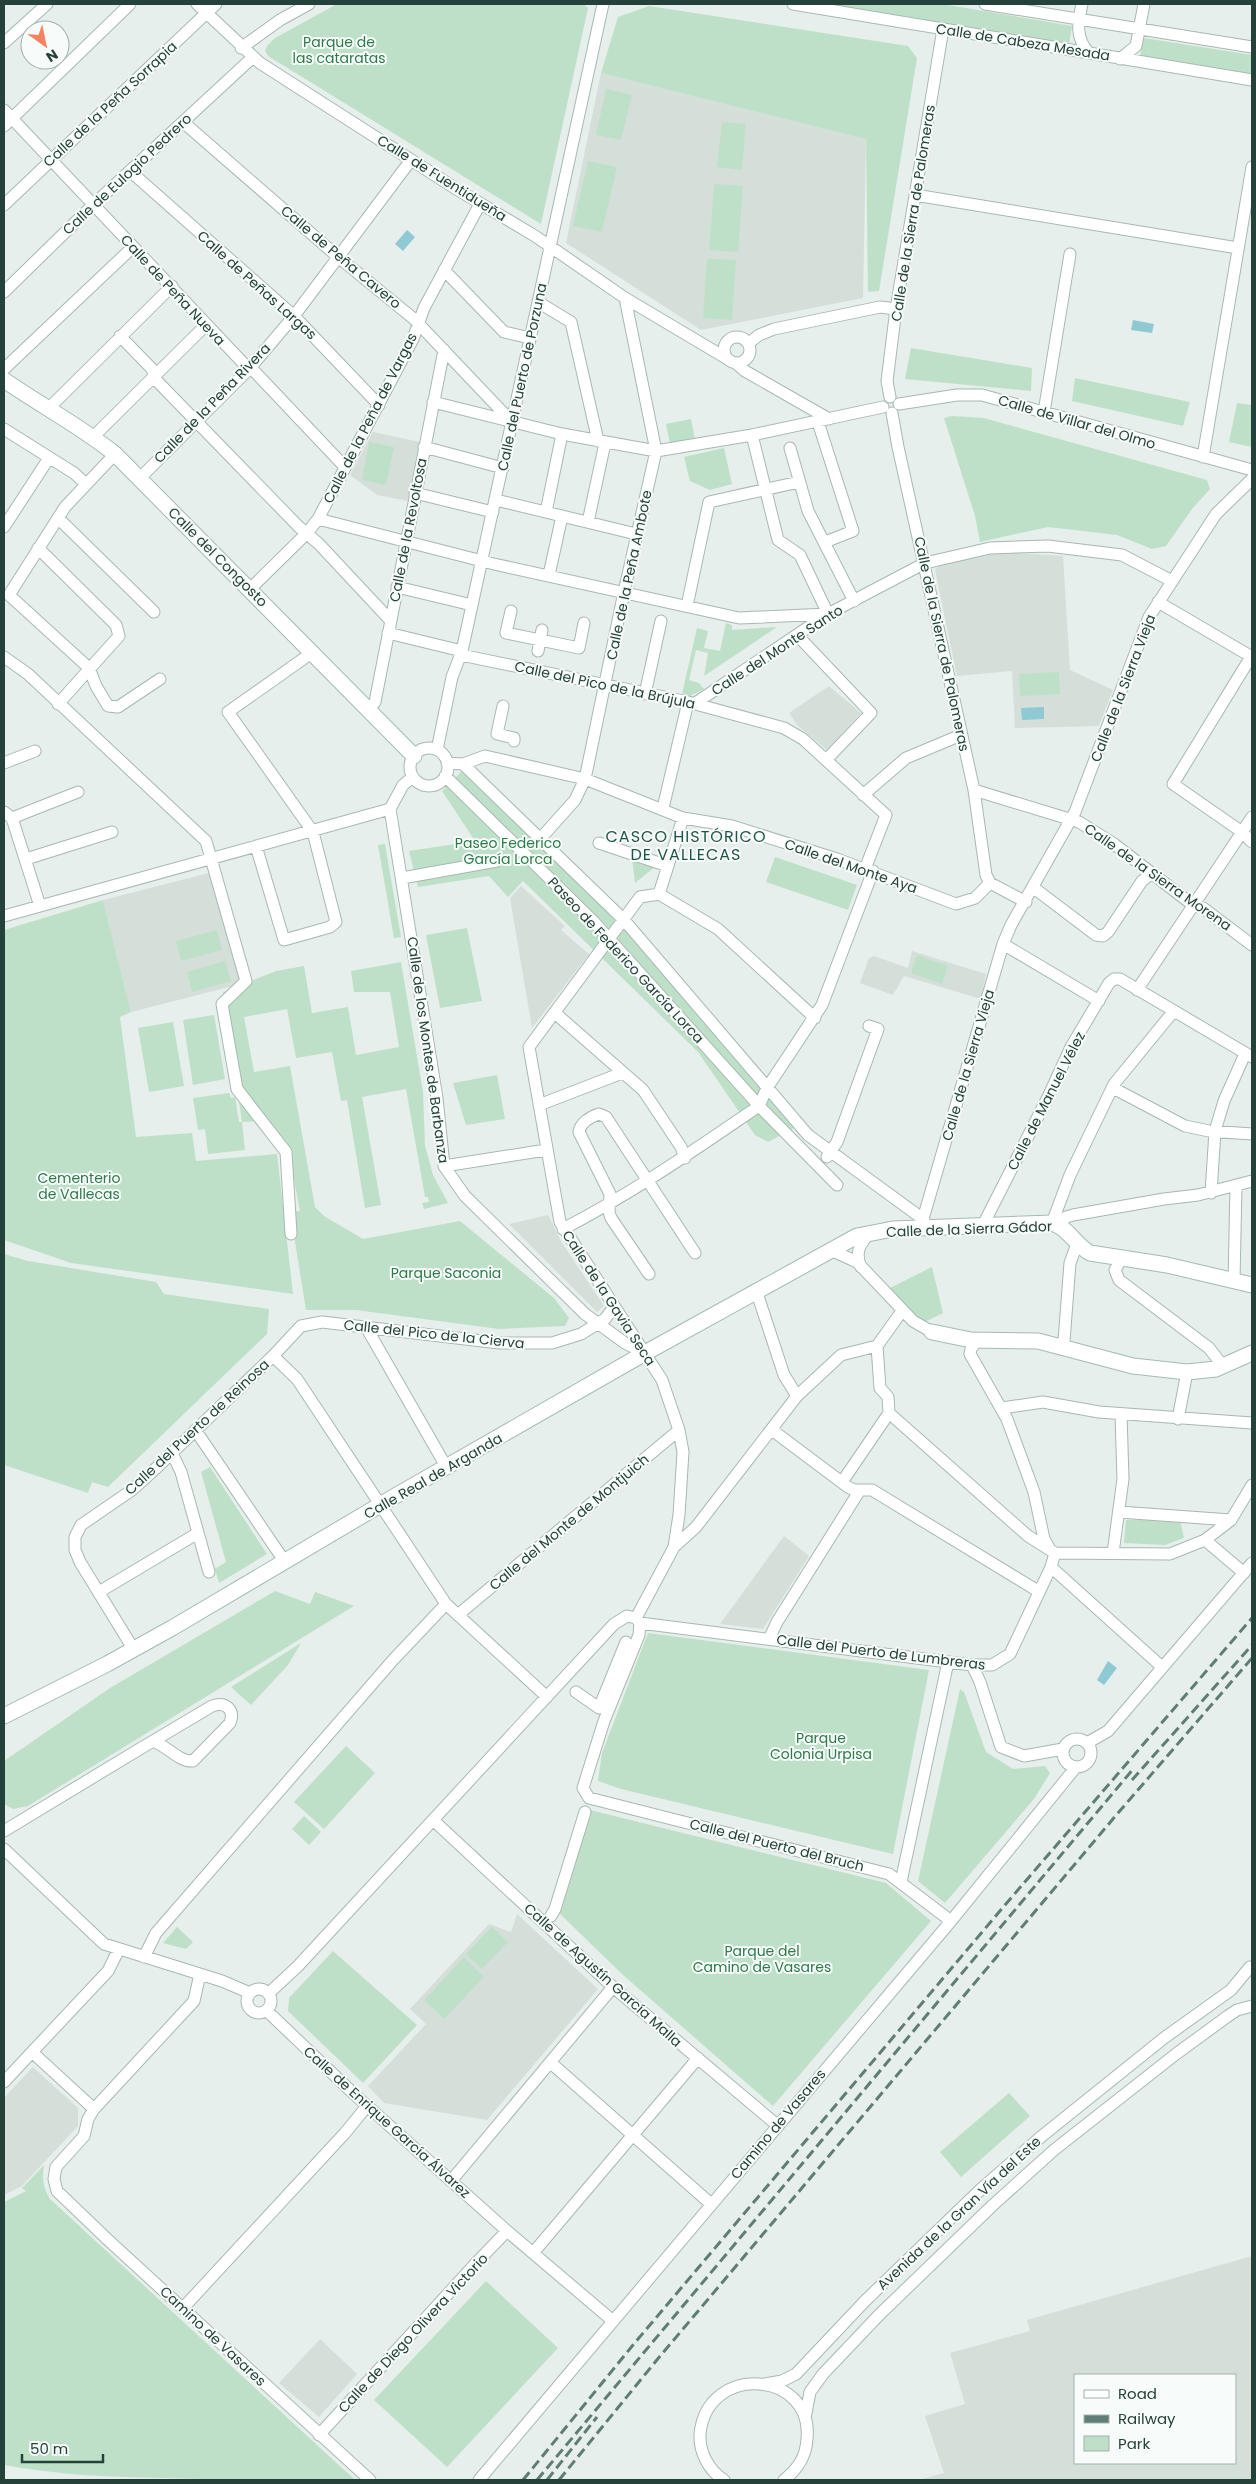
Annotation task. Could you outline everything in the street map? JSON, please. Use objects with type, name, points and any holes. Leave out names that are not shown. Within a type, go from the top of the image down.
[{"type":"street","points":[[4,43],[47,4]]},
{"type":"street","points":[[6,118],[130,4]]},
{"type":"street","name":"Calle de Fuentidueña","points":[[197,4],[252,58],[480,204],[526,230],[625,298],[726,358]]},
{"type":"street","name":"Calle de la Peña Sorrapia","points":[[4,205],[216,4]]},
{"type":"street","points":[[241,48],[280,20],[309,4]]},
{"type":"street","name":"Calle del Puerto de Porzuna","points":[[437,750],[452,677],[462,653],[603,4]]},
{"type":"street","name":"Calle de Cabeza Mesada","points":[[793,4],[1252,80]]},
{"type":"street","points":[[985,4],[1252,48]]},
{"type":"street","points":[[1082,4],[1078,18],[1080,39],[1089,53]]},
{"type":"street","points":[[1120,59],[1136,46],[1144,4]]},
{"type":"street","name":"Calle de la Sierra de Palomeras","points":[[943,29],[896,309],[887,382],[898,448],[974,790],[988,879]]},
{"type":"street","name":"Calle de Eulogio Pedrero","points":[[4,292],[93,205],[252,58]]},
{"type":"street","name":"Calle de Peña Nueva","points":[[6,118],[50,160],[345,467]]},
{"type":"street","name":"Calle de Peña Cavero","points":[[183,122],[418,324],[512,422]]},
{"type":"street","name":"Calle de la Peña Rivera","points":[[139,479],[250,368],[294,316],[337,256],[411,160]]},
{"type":"street","points":[[1203,457],[1252,167]]},
{"type":"street","name":"Calle de Peñas Largas","points":[[130,171],[294,316],[379,405]]},
{"type":"street","points":[[915,195],[1238,248]]},
{"type":"street","name":"Calle de la Peña de Vargas","points":[[250,589],[307,533],[318,519],[413,339],[418,324],[444,270],[480,204]]},
{"type":"street","points":[[4,369],[133,247]]},
{"type":"street","points":[[1044,412],[1070,254]]},
{"type":"street","points":[[444,270],[504,332],[530,338]]},
{"type":"street","points":[[47,410],[172,286]]},
{"type":"street","name":"Calle de la Peña Ambote","points":[[541,838],[575,800],[585,780],[636,534],[656,451],[625,298]]},
{"type":"street","points":[[538,302],[571,322],[602,442],[588,522]]},
{"type":"street","points":[[749,343],[759,334],[774,329],[880,307],[896,309]]},
{"type":"street","points":[[93,437],[206,324]]},
{"type":"street","points":[[120,336],[152,369],[154,376],[197,422],[391,621]]},
{"type":"street","points":[[737,364],[748,358],[751,351],[749,343],[737,337],[725,343],[724,351],[726,358],[745,371],[765,381],[824,421],[853,531],[826,542]]},
{"type":"street","name":"Calle de Fuentidueña","points":[[695,341],[725,343]]},
{"type":"street","name":"Calle de la Revoltosa","points":[[369,709],[375,702],[444,350]]},
{"type":"street","points":[[748,358],[765,381]]},
{"type":"street","name":"Calle del Congosto","points":[[4,380],[47,410],[93,437],[115,454],[228,570],[314,652],[414,756]]},
{"type":"street","name":"Calle de Villar del Olmo","points":[[433,402],[562,434],[656,451],[824,421],[891,405],[957,395],[982,395],[1252,470]]},
{"type":"street","points":[[4,429],[74,473],[86,484]]},
{"type":"street","points":[[546,512],[562,434]]},
{"type":"street","points":[[318,519],[482,560],[739,618],[828,614],[800,554],[778,540],[752,435]]},
{"type":"street","points":[[424,448],[503,468]]},
{"type":"street","points":[[790,448],[808,510],[826,542],[854,601]]},
{"type":"street","points":[[115,454],[65,507],[9,595],[76,654],[89,668],[102,699],[113,708],[124,704],[160,679]]},
{"type":"street","points":[[4,527],[49,458]]},
{"type":"street","name":"Calle de la Sierra Vieja","points":[[926,1224],[1003,944],[1011,925],[1034,888],[1072,818],[1149,618],[1216,514],[1252,479]]},
{"type":"street","points":[[687,606],[710,502],[799,482]]},
{"type":"street","points":[[415,493],[494,506],[546,512],[636,534]]},
{"type":"street","points":[[549,575],[562,516]]},
{"type":"street","points":[[58,518],[154,612]]},
{"type":"street","name":"Calle del Monte Santo","points":[[695,704],[828,614],[925,563],[990,548],[1048,546],[1122,554],[1172,581]]},
{"type":"street","points":[[38,548],[116,625],[119,636],[58,704]]},
{"type":"street","points":[[397,587],[472,605]]},
{"type":"street","points":[[1158,602],[1252,656],[1174,784],[1242,832],[1252,842]]},
{"type":"street","points":[[511,611],[506,633],[578,648],[584,623]]},
{"type":"street","points":[[645,694],[661,621]]},
{"type":"street","name":"Calle del Pico de la Brújula","points":[[388,633],[462,653],[695,704],[784,728],[803,739],[886,815],[869,870]]},
{"type":"street","points":[[797,635],[871,713],[826,760]]},
{"type":"street","points":[[256,846],[284,940],[330,927],[336,922],[313,832],[228,712],[314,652]]},
{"type":"street","points":[[4,657],[28,674],[206,841],[246,981],[222,1004],[237,1089],[286,1152],[291,1234]]},
{"type":"street","points":[[663,808],[695,704]]},
{"type":"street","points":[[503,706],[497,734],[514,738],[514,741]]},
{"type":"street","points":[[863,795],[906,758],[961,736]]},
{"type":"street","points":[[423,749],[437,750],[448,763],[445,776],[437,784],[424,785],[413,777],[411,763],[414,756],[423,749]]},
{"type":"street","points":[[4,763],[35,751]]},
{"type":"street","name":"Calle del Monte Aya","points":[[448,763],[463,764],[485,756],[585,780],[663,808],[683,818],[732,826],[869,870],[956,904],[975,898],[988,879]]},
{"type":"street","name":"Paseo de Federico García Lorca","points":[[463,764],[624,920],[808,1135],[926,1224]]},
{"type":"street","name":"Paseo de Federico García Lorca","points":[[445,776],[610,938],[759,1106],[837,1185]]},
{"type":"street","points":[[4,916],[212,857],[313,832],[390,809],[404,785],[413,777]]},
{"type":"street","name":"Calle de la Sierra Morena","points":[[974,790],[1072,818],[1114,844],[1194,904],[1203,908],[1252,944]]},
{"type":"street","points":[[40,906],[26,859],[8,815],[78,792]]},
{"type":"street","name":"Calle de los Montes de Barbanza","points":[[390,809],[437,1098],[444,1166],[458,1188],[487,1219],[598,1324],[625,1343],[645,1353]]},
{"type":"street","points":[[659,894],[683,818]]},
{"type":"street","points":[[1211,1193],[1215,1131],[1224,1101],[1249,1056],[1137,990],[1252,818]]},
{"type":"street","points":[[26,859],[112,832]]},
{"type":"street","points":[[599,843],[668,866]]},
{"type":"street","points":[[402,878],[497,861]]},
{"type":"street","points":[[564,1229],[609,1206],[649,1182],[759,1106],[767,1088],[822,1005],[869,870]]},
{"type":"street","points":[[1034,888],[1096,935],[1103,936],[1108,932],[1142,881],[1152,873]]},
{"type":"street","points":[[988,879],[1026,902]]},
{"type":"street","points":[[685,1158],[681,1147],[643,1090],[622,1074],[555,1013],[640,897],[659,894],[718,929],[814,1018]]},
{"type":"street","points":[[1003,944],[1099,1001]]},
{"type":"street","name":"Calle de Manuel Vélez","points":[[982,1227],[1049,1095],[1071,1047],[1109,983],[1114,979],[1120,979],[1137,990]]},
{"type":"street","points":[[1173,1012],[1114,1084],[1070,1175],[1056,1224],[1077,1244],[1090,1253],[1167,1265],[1252,1285]]},
{"type":"street","name":"Calle de la Gavia Seca","points":[[555,1013],[529,1047],[557,1213],[564,1229],[645,1353],[668,1394],[679,1430],[682,1452],[679,1515],[674,1548]]},
{"type":"street","points":[[820,1166],[837,1142],[878,1029],[869,1026]]},
{"type":"street","points":[[539,1105],[622,1074]]},
{"type":"street","points":[[1113,1088],[1185,1126],[1252,1134]]},
{"type":"street","points":[[649,1274],[611,1218],[610,1194],[579,1132],[583,1123],[595,1115],[599,1114],[606,1117],[695,1253]]},
{"type":"street","points":[[444,1166],[546,1150]]},
{"type":"street","name":"Calle de la Sierra Gádor","points":[[833,1251],[834,1247],[857,1236],[893,1229],[926,1224],[982,1227],[1056,1224],[1066,1217],[1073,1215],[1211,1193],[1252,1181]]},
{"type":"street","points":[[1234,1281],[1236,1186]]},
{"type":"street","points":[[862,1268],[858,1255],[862,1242],[868,1235]]},
{"type":"street","points":[[1058,1345],[1064,1341],[1070,1263],[1077,1244]]},
{"type":"street","points":[[833,1251],[851,1258],[902,1311],[919,1326],[932,1332],[977,1340],[1023,1340],[1058,1345],[1133,1366],[1187,1372],[1208,1371],[1252,1353]]},
{"type":"street","name":"Calle Real de Arganda","points":[[4,1716],[134,1650],[645,1353],[756,1290],[833,1251]]},
{"type":"street","points":[[1122,1258],[1115,1270],[1119,1280],[1209,1348],[1223,1366]]},
{"type":"street","points":[[756,1290],[784,1375],[797,1396]]},
{"type":"street","name":"Calle del Pico de la Cierva","points":[[301,1326],[322,1322],[499,1343],[529,1344],[571,1339],[598,1324],[611,1313],[614,1307]]},
{"type":"street","points":[[842,1482],[889,1413],[888,1397],[880,1388],[877,1346],[902,1311]]},
{"type":"street","name":"Calle del Puerto de Reinosa","points":[[134,1650],[75,1550],[75,1537],[81,1525],[132,1490],[196,1431],[301,1326]]},
{"type":"street","points":[[366,1327],[446,1468]]},
{"type":"street","points":[[977,1340],[970,1354],[1002,1408],[1034,1492],[1044,1539],[1052,1551]]},
{"type":"street","points":[[269,1993],[298,1966],[614,1624],[627,1616],[638,1620],[674,1548],[696,1527],[797,1396],[842,1355],[877,1346]]},
{"type":"street","points":[[273,1356],[297,1379],[446,1604],[547,1697]]},
{"type":"street","points":[[1178,1419],[1187,1372]]},
{"type":"street","points":[[1002,1408],[1043,1402],[1121,1414],[1252,1423]]},
{"type":"street","points":[[889,1413],[1028,1536],[1052,1551],[1163,1555],[1205,1540],[1231,1520],[1252,1485]]},
{"type":"street","points":[[1113,1553],[1123,1479],[1121,1414]]},
{"type":"street","name":"Calle del Monte de Montjuich","points":[[459,1614],[679,1430]]},
{"type":"street","points":[[772,1430],[854,1490],[872,1490],[1038,1591]]},
{"type":"street","points":[[196,1431],[285,1562]]},
{"type":"street","points":[[172,1453],[180,1472],[209,1572]]},
{"type":"street","points":[[769,1638],[777,1622],[860,1490]]},
{"type":"street","points":[[1119,1512],[1231,1520]]},
{"type":"street","points":[[99,1592],[198,1533]]},
{"type":"street","points":[[1205,1540],[1244,1573]]},
{"type":"street","name":"Calle del Puerto de Lumbreras","points":[[638,1620],[948,1662],[992,1665],[1010,1654],[1038,1591],[1051,1567],[1052,1551]]},
{"type":"street","points":[[972,1665],[980,1682],[1001,1747],[1024,1756],[1063,1749],[1074,1740],[1087,1743],[1108,1731],[1252,1563]]},
{"type":"street","points":[[1051,1567],[1162,1667]]},
{"type":"street","points":[[144,1957],[156,1933],[393,1660],[446,1604]]},
{"type":"street","name":"Calle del Puerto del Bruch","points":[[638,1620],[639,1635],[604,1721],[583,1788],[589,1798],[817,1854],[889,1874],[951,1921]]},
{"type":"street","points":[[576,1692],[599,1708],[626,1642]]},
{"type":"street","points":[[901,1882],[948,1662]]},
{"type":"street","name":"Calle Real de Arganda","points":[[4,1709],[33,1700]]},
{"type":"street","points":[[4,1832],[153,1741],[212,1706],[226,1705],[231,1710],[230,1723],[193,1761],[182,1759],[161,1744],[153,1741]]},
{"type":"street","points":[[1063,1749],[1065,1762],[1076,1768],[1089,1761],[1091,1752],[1087,1743]]},
{"type":"street","name":"Camino de Vasares","points":[[479,2480],[951,1921],[1076,1768]]},
{"type":"street","points":[[551,1916],[555,1910],[585,1812]]},
{"type":"street","name":"Calle de Agustín García Malla","points":[[433,1820],[613,1987],[777,2125]]},
{"type":"street","points":[[4,1849],[104,1944],[200,1974],[250,1993]]},
{"type":"street","points":[[4,2082],[108,1971],[118,1949]]},
{"type":"street","name":"Avenida de la Gran Vía del Este","points":[[724,2480],[713,2471],[702,2451],[701,2426],[710,2405],[728,2389],[753,2383],[765,2384],[782,2381],[796,2374],[865,2301],[980,2190],[1042,2136],[1164,2038],[1231,1990],[1251,1966]]},
{"type":"street","points":[[32,2052],[94,2109],[194,2001],[200,1974]]},
{"type":"street","points":[[451,2181],[613,1987]]},
{"type":"street","points":[[260,1988],[269,1993],[272,2000],[268,2011],[256,2013],[249,2008],[247,2000],[250,1993],[260,1988]]},
{"type":"street","name":"Avenida de la Gran Vía del Este","points":[[804,2418],[810,2392],[823,2374],[879,2315],[993,2205],[1061,2145],[1176,2054],[1237,2010],[1252,2006]]},
{"type":"street","name":"Calle de Enrique García Álvarez","points":[[268,2011],[367,2106],[613,2321]]},
{"type":"street","points":[[533,2253],[698,2058]]},
{"type":"street","points":[[551,2063],[711,2204]]},
{"type":"street","points":[[183,2308],[345,2133],[367,2106]]},
{"type":"street","name":"Camino de Vasares","points":[[94,2109],[88,2119],[84,2136],[56,2166],[54,2180],[57,2191],[370,2480]]},
{"type":"street","name":"Calle de Diego Olivera Victorio","points":[[319,2434],[470,2269],[508,2231]]},
{"type":"street","points":[[765,2384],[775,2387],[793,2399],[804,2418],[808,2434],[807,2446],[803,2457],[792,2476],[784,2480]]},
{"type":"shaded area","points":[[601,73],[866,138],[863,298],[701,330],[566,243]]},
{"type":"shaded area","points":[[373,432],[420,442],[408,501],[377,495],[350,475]]},
{"type":"shaded area","points":[[1002,552],[1063,556],[1070,670],[1113,690],[1099,726],[1015,728],[1012,671],[957,676],[935,570],[939,565]]},
{"type":"shaded area","points":[[829,686],[861,713],[827,750],[798,726],[789,713]]},
{"type":"shaded area","points":[[213,872],[241,984],[131,1012],[103,900]]},
{"type":"shaded area","points":[[521,886],[565,926],[561,930],[589,954],[532,1028],[510,898]]},
{"type":"shaded area","points":[[912,951],[986,974],[981,999],[904,976],[893,995],[860,983],[869,958],[874,956],[908,968]]},
{"type":"shaded area","points":[[548,1215],[562,1243],[604,1306],[597,1312],[509,1224]]},
{"type":"shaded area","points":[[784,1536],[809,1556],[763,1629],[720,1624]]},
{"type":"shaded area","points":[[517,1914],[598,1989],[487,2120],[384,2103],[368,2086],[426,2024],[410,2009],[489,1924],[511,1932]]},
{"type":"shaded area","points":[[33,2067],[78,2108],[78,2126],[22,2186],[4,2195],[4,2098]]},
{"type":"shaded area","points":[[1252,2256],[1252,2480],[919,2480],[944,2473],[925,2416],[965,2404],[950,2353],[1030,2331],[1027,2320]]},
{"type":"shaded area","points":[[320,2339],[357,2374],[319,2417],[279,2383]]},
{"type":"green space","name":"Parque de las cataratas","points":[[337,4],[584,4],[588,8],[541,224],[268,56],[265,51],[275,38]]},
{"type":"green space","points":[[826,4],[942,4],[1072,26],[1069,45]]},
{"type":"green space","points":[[649,6],[908,46],[917,58],[879,291],[868,292],[866,139],[601,73],[618,17]]},
{"type":"green space","points":[[1144,38],[1252,55],[1252,74],[1140,55]]},
{"type":"green space","points":[[606,89],[632,95],[621,140],[596,135]]},
{"type":"green space","points":[[722,122],[746,124],[742,170],[717,167]]},
{"type":"green space","points":[[588,161],[617,167],[602,232],[573,226]]},
{"type":"green space","points":[[714,184],[743,186],[738,252],[709,250]]},
{"type":"green space","points":[[707,259],[736,260],[732,320],[703,318]]},
{"type":"green space","points":[[911,348],[1032,368],[1031,391],[905,379]]},
{"type":"green space","points":[[1075,378],[1190,402],[1183,426],[1072,401]]},
{"type":"green space","points":[[1237,403],[1252,405],[1252,447],[1229,442]]},
{"type":"green space","points":[[952,416],[984,418],[1207,480],[1210,489],[1192,509],[1166,546],[1152,549],[1117,535],[1048,527],[980,542],[975,516],[944,418]]},
{"type":"green space","points":[[691,419],[695,439],[670,444],[666,424]]},
{"type":"green space","points":[[369,442],[394,447],[386,485],[362,480]]},
{"type":"green space","points":[[724,448],[732,484],[710,490],[690,481],[684,457]]},
{"type":"green space","points":[[726,623],[732,625],[732,630],[777,627],[704,676],[708,653],[696,650],[689,680],[699,683],[704,689],[690,696],[682,694],[697,628],[708,631],[704,648],[720,651]]},
{"type":"green space","points":[[1059,672],[1060,694],[1020,696],[1019,674]]},
{"type":"green space","name":"Paseo Federico García Lorca","points":[[463,770],[624,920],[761,1080],[794,1128],[768,1142],[755,1135],[698,1052],[523,881],[508,897],[489,876],[418,887],[409,851],[475,841],[442,791]]},
{"type":"green space","points":[[385,844],[401,937],[394,938],[378,845]]},
{"type":"green space","points":[[775,857],[857,885],[848,910],[766,882]]},
{"type":"green space","points":[[632,858],[656,866],[635,883]]},
{"type":"green space","name":"Cementerio de Vallecas","points":[[103,900],[131,1012],[120,1017],[136,1137],[192,1133],[196,1161],[277,1154],[293,1294],[71,1263],[4,1240],[4,930]]},
{"type":"green space","points":[[467,928],[482,1001],[440,1008],[426,935]]},
{"type":"green space","points":[[217,930],[222,950],[181,961],[176,941]]},
{"type":"green space","points":[[917,955],[948,966],[942,984],[911,973]]},
{"type":"green space","points":[[225,961],[231,981],[192,992],[187,972]]},
{"type":"green space","name":"Parque Saconia","points":[[401,962],[423,1092],[425,1146],[433,1175],[448,1203],[424,1209],[422,1203],[429,1202],[428,1197],[425,1197],[406,1089],[362,1097],[381,1205],[365,1208],[347,1100],[341,1101],[332,1052],[296,1058],[287,1009],[244,1017],[254,1072],[290,1066],[315,1207],[324,1216],[363,1239],[460,1221],[554,1298],[569,1318],[565,1326],[499,1329],[356,1310],[306,1310],[290,1211],[300,1211],[287,1143],[268,1121],[242,1122],[237,1088],[241,1087],[223,992],[276,971],[304,966],[312,1013],[348,1007],[356,1055],[399,1047],[390,992],[354,992],[351,971]]},
{"type":"green space","points":[[214,1015],[225,1079],[193,1085],[183,1020]]},
{"type":"green space","points":[[173,1022],[184,1086],[149,1092],[138,1028]]},
{"type":"green space","points":[[497,1075],[505,1119],[466,1125],[453,1083]]},
{"type":"green space","points":[[229,1093],[231,1098],[235,1097],[239,1122],[242,1122],[245,1150],[208,1154],[205,1129],[198,1130],[193,1098]]},
{"type":"green space","points":[[4,1254],[28,1261],[156,1282],[164,1294],[269,1309],[267,1334],[108,1487],[92,1482],[88,1493],[4,1465]]},
{"type":"green space","points":[[932,1267],[943,1313],[921,1324],[888,1289]]},
{"type":"green space","points":[[210,1467],[267,1554],[219,1583],[215,1569],[226,1562],[201,1472]]},
{"type":"green space","points":[[1126,1520],[1180,1520],[1184,1538],[1165,1545],[1124,1543]]},
{"type":"green space","points":[[275,1591],[310,1604],[315,1592],[354,1606],[28,1806],[13,1809],[4,1804],[4,1761],[110,1688]]},
{"type":"green space","name":"Parque Colonia Urpisa","points":[[648,1633],[929,1670],[893,1854],[621,1789],[598,1781],[602,1753]]},
{"type":"green space","points":[[301,1643],[288,1665],[251,1705],[231,1687]]},
{"type":"green space","points":[[960,1689],[964,1692],[986,1752],[1013,1769],[1045,1766],[1050,1773],[1034,1799],[945,1903],[918,1881]]},
{"type":"green space","points":[[346,1746],[375,1773],[324,1829],[294,1802]]},
{"type":"green space","name":"Parque del Camino de Vasares","points":[[586,1809],[886,1883],[931,1921],[773,2106],[623,1975],[555,1909]]},
{"type":"green space","points":[[304,1816],[321,1832],[309,1845],[292,1829]]},
{"type":"green space","points":[[177,1927],[193,1942],[186,1949],[163,1943]]},
{"type":"green space","points":[[492,1927],[508,1942],[482,1969],[466,1954]]},
{"type":"green space","points":[[333,1951],[417,2025],[363,2083],[288,2011],[289,1998]]},
{"type":"green space","points":[[464,1957],[484,1977],[444,2019],[424,2000]]},
{"type":"green space","points":[[1009,2093],[1030,2116],[961,2177],[940,2152]]},
{"type":"green space","points":[[44,2165],[44,2183],[50,2199],[355,2480],[235,2480],[122,2477],[83,2475],[4,2465],[4,2202],[26,2191],[22,2188]]},
{"type":"green space","points":[[486,2281],[558,2348],[447,2467],[374,2400]]},
{"type":"water","points":[[407,230],[415,237],[403,251],[395,244]]},
{"type":"water","points":[[1133,320],[1154,324],[1152,333],[1131,330]]},
{"type":"water","points":[[1044,707],[1044,719],[1022,720],[1021,708]]},
{"type":"water","points":[[1108,1661],[1117,1668],[1104,1685],[1097,1680]]},
{"type":"railway","points":[[523,2480],[633,2345],[1005,1905],[1252,1618]]},
{"type":"railway","points":[[1132,1780],[1252,1645]]},
{"type":"railway","points":[[559,2480],[656,2361],[1118,1813],[1252,1658]]},
{"type":"railway","points":[[537,2480],[1134,1768]]},
{"type":"railway","points":[[547,2480],[597,2417]]},
{"type":"district","name":"CASCO HISTÓRICO DE VALLECAS","points":[[686,845]]}]
